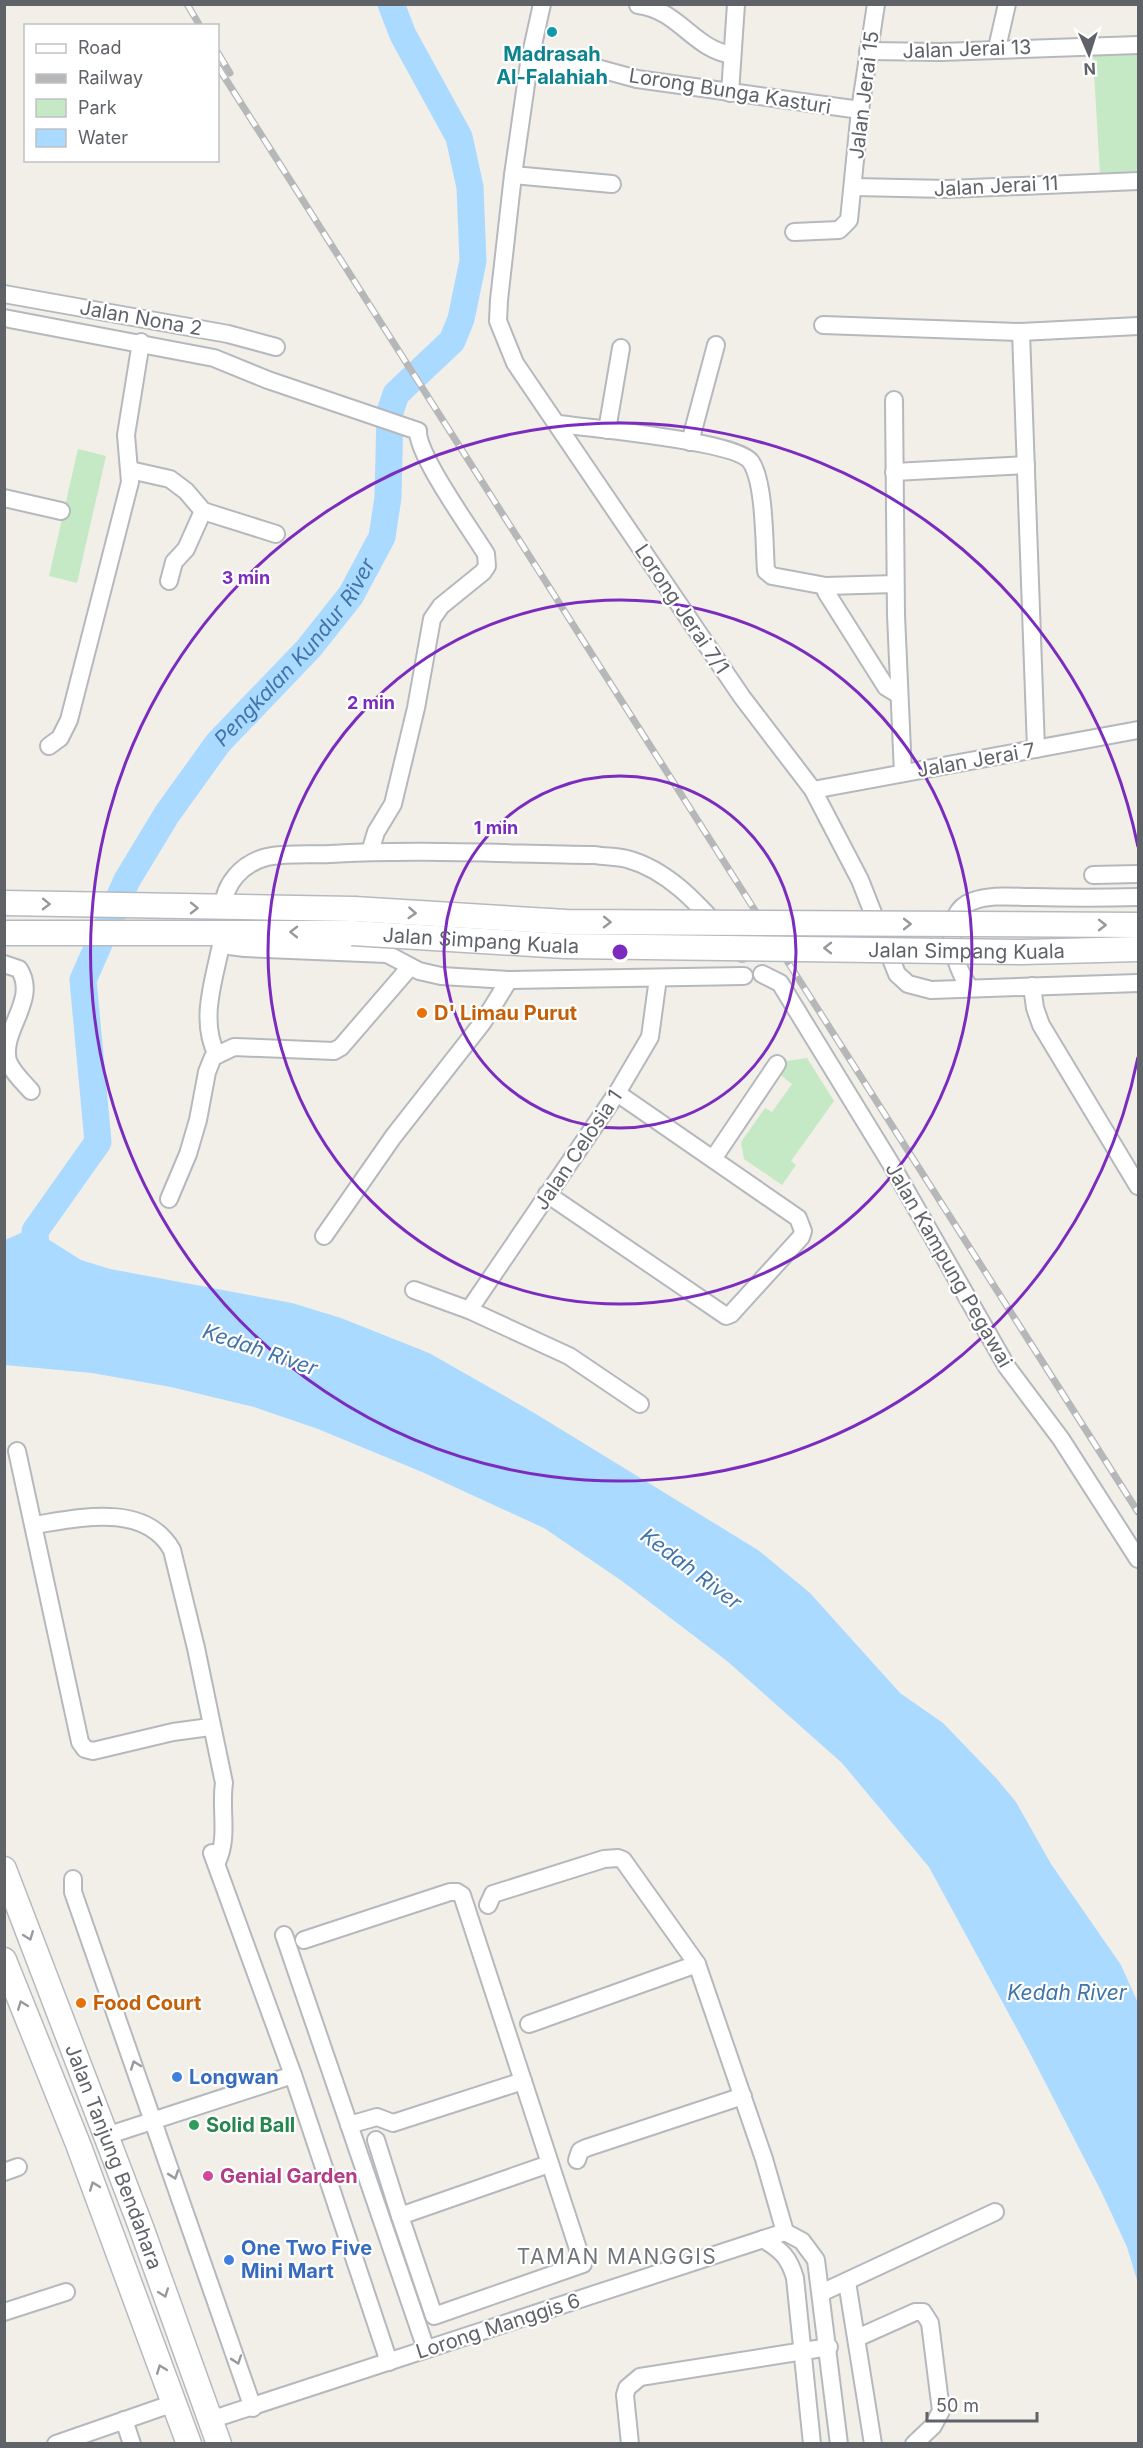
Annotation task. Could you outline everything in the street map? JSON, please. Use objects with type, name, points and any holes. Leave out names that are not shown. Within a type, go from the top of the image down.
[{"type":"main road","name":"Jalan Simpang Kuala","points":[[4,903],[223,908],[565,946],[1022,952],[1138,950]]},
{"type":"main road","name":"Jalan Simpang Kuala","points":[[4,933],[135,932],[218,938],[353,921],[1138,925]]},
{"type":"main road","name":"Jalan Tanjung Bendahara","points":[[7,1883],[106,2136],[219,2444]]},
{"type":"main road","name":"Jalan Tanjung Bendahara","points":[[4,1960],[78,2144],[189,2444]]},
{"type":"street","name":"Lorong Jerai 7/1","points":[[542,4],[529,63],[513,175],[498,321],[516,363],[742,697],[813,790],[861,880],[897,974],[918,988],[1138,983]]},
{"type":"street","points":[[730,93],[736,4]]},
{"type":"street","name":"Jalan Jerai 15","points":[[794,232],[830,232],[846,226],[854,187],[860,110],[876,4]]},
{"type":"street","points":[[997,48],[1006,4]]},
{"type":"street","points":[[638,5],[653,7],[670,15],[712,50],[732,55]]},
{"type":"street","name":"Jalan Jerai 13","points":[[868,51],[941,52],[997,48],[1138,45]]},
{"type":"street","name":"Lorong Bunga Kasturi","points":[[529,63],[593,67],[637,79],[860,110]]},
{"type":"street","points":[[513,175],[612,184]]},
{"type":"street","name":"Jalan Jerai 11","points":[[854,187],[948,189],[1138,181]]},
{"type":"street","name":"Jalan Nona 2","points":[[4,294],[228,334],[276,347]]},
{"type":"street","points":[[4,318],[141,342],[214,358],[413,430],[435,472],[486,554],[487,566],[483,572],[441,606],[432,619],[416,708],[393,804],[376,832],[370,852]]},
{"type":"street","points":[[823,325],[1021,332],[1138,326]]},
{"type":"street","points":[[1021,332],[1036,749]]},
{"type":"street","points":[[49,746],[60,738],[69,720],[130,482],[126,435],[141,342]]},
{"type":"street","points":[[690,442],[716,345]]},
{"type":"street","points":[[607,430],[621,348]]},
{"type":"street","points":[[894,400],[895,584],[903,773]]},
{"type":"street","points":[[558,424],[690,442],[726,449],[749,459],[759,477],[766,571],[779,579],[826,586],[895,584]]},
{"type":"street","points":[[894,472],[1026,465]]},
{"type":"street","points":[[130,470],[160,476],[178,483],[203,511],[276,534]]},
{"type":"street","points":[[4,498],[60,511]]},
{"type":"street","points":[[169,581],[174,562],[186,549],[203,511]]},
{"type":"street","points":[[826,586],[826,592],[886,687],[899,695]]},
{"type":"street","name":"Jalan Jerai 7","points":[[813,790],[1138,730]]},
{"type":"street","points":[[217,1055],[209,1038],[208,1016],[218,938],[245,948],[377,953],[394,957],[410,967],[441,976],[509,980],[744,976],[754,979],[762,974],[764,964],[759,956],[745,955],[678,886],[645,866],[626,859],[594,855],[370,852],[267,857],[248,865],[236,875],[226,891],[223,908]]},
{"type":"street","points":[[1093,875],[1138,874]]},
{"type":"street","points":[[970,988],[962,978],[952,954],[951,935],[958,913],[965,904],[975,900],[1000,897],[1138,897]]},
{"type":"street","points":[[744,976],[739,963],[745,955]]},
{"type":"street","points":[[4,964],[19,969],[24,987],[19,1012],[6,1045],[6,1055],[8,1063],[31,1091]]},
{"type":"street","points":[[169,1199],[188,1154],[198,1120],[207,1072],[217,1055],[234,1047],[334,1051],[341,1047],[410,967]]},
{"type":"street","name":"Jalan Kampung Pegawai","points":[[762,974],[780,983],[891,1164],[1007,1367],[1061,1439],[1138,1558]]},
{"type":"street","name":"Jalan Celosia 1","points":[[469,1310],[617,1093],[650,1037],[658,978]]},
{"type":"street","points":[[324,1236],[393,1137],[483,1022],[509,980]]},
{"type":"street","points":[[1032,986],[1035,1008],[1041,1025],[1138,1186]]},
{"type":"street","points":[[713,1159],[777,1064]]},
{"type":"street","points":[[547,1194],[726,1316],[739,1306],[801,1237],[803,1231],[798,1218],[617,1093]]},
{"type":"street","points":[[414,1290],[469,1310],[568,1356],[640,1404]]},
{"type":"street","points":[[17,1451],[80,1742],[85,1749],[93,1751],[173,1732],[210,1727]]},
{"type":"street","points":[[34,1526],[108,1517],[152,1527],[165,1537],[172,1550],[196,1648],[210,1727],[224,1783],[221,1804],[223,1848],[214,1857],[293,2075],[389,2362]]},
{"type":"street","points":[[488,1905],[493,1894],[604,1859],[618,1858],[623,1860],[697,1964],[743,2096],[785,2232],[802,2241],[814,2254],[829,2347],[839,2444]]},
{"type":"street","points":[[73,1879],[73,1892],[155,2120],[253,2408]]},
{"type":"street","points":[[304,1940],[457,1892],[462,1896],[583,2264],[434,2316],[376,2140]]},
{"type":"street","points":[[284,1935],[426,2349]]},
{"type":"street","points":[[529,2024],[697,1964]]},
{"type":"street","points":[[106,2136],[293,2075]]},
{"type":"street","points":[[356,2147],[384,2136],[393,2123],[523,2081]]},
{"type":"street","points":[[577,2160],[580,2151],[586,2148],[743,2096]]},
{"type":"street","points":[[349,2125],[377,2117],[393,2123]]},
{"type":"street","points":[[400,2216],[549,2164]]},
{"type":"street","points":[[821,2293],[996,2212]]},
{"type":"street","name":"Lorong Manggis 6","points":[[210,2420],[253,2408],[785,2232]]},
{"type":"street","points":[[763,2239],[780,2250],[790,2261],[803,2350],[812,2444]]},
{"type":"street","points":[[847,2282],[873,2444]]},
{"type":"street","points":[[4,2312],[66,2292]]},
{"type":"street","points":[[857,2338],[915,2312],[923,2312],[927,2316],[930,2323],[941,2411],[933,2426],[914,2444]]},
{"type":"street","points":[[630,2444],[625,2395],[627,2388],[640,2377],[829,2347]]},
{"type":"street","points":[[56,2444],[174,2403]]},
{"type":"street","points":[[124,2420],[132,2444]]},
{"type":"green space","points":[[1138,54],[1138,171],[1100,173],[1093,56]]},
{"type":"green space","points":[[78,449],[106,456],[77,583],[49,576]]},
{"type":"green space","points":[[807,1058],[834,1101],[791,1161],[796,1165],[782,1185],[744,1159],[741,1142],[765,1108],[772,1112],[792,1084],[778,1073],[787,1061]]},
{"type":"water","name":"Kedah River","points":[[35,1231],[81,1260],[110,1269],[292,1303],[341,1318],[429,1353],[531,1411],[758,1550],[810,1593],[900,1693],[943,1723],[996,1778],[1016,1802],[1051,1864],[1121,1965],[1138,2003],[1138,2283],[1127,2247],[1101,2191],[1029,2051],[929,1867],[842,1763],[727,1661],[622,1581],[544,1528],[422,1472],[318,1429],[254,1407],[171,1387],[92,1373],[5,1365],[5,1240],[23,1232]]},
{"type":"waterway","name":"Pengkalan Kundur River","points":[[37,1268],[35,1231],[98,1142],[83,980],[127,880],[167,814],[218,743],[309,648],[351,595],[382,537],[388,497],[390,412],[396,394],[452,341],[461,319],[473,261],[470,187],[459,137],[403,35],[391,4]]},
{"type":"railway","points":[[187,4],[199,24]]},
{"type":"railway","points":[[219,55],[230,73]]},
{"type":"railway","points":[[219,69],[1138,1512]]},
{"type":"place","name":"Madrasah Al-Falahiah","points":[[552,32]]},
{"type":"place","name":"D' Limau Purut","points":[[422,1013]]},
{"type":"place","name":"Food Court","points":[[81,2003]]},
{"type":"place","name":"Longwan","points":[[177,2077]]},
{"type":"place","name":"Solid Ball","points":[[194,2125]]},
{"type":"place","name":"Genial Garden","points":[[208,2176]]},
{"type":"place","name":"One Two Five Mini Mart","points":[[229,2260]]},
{"type":"district","name":"TAMAN MANGGIS","points":[[617,2257]]}]
